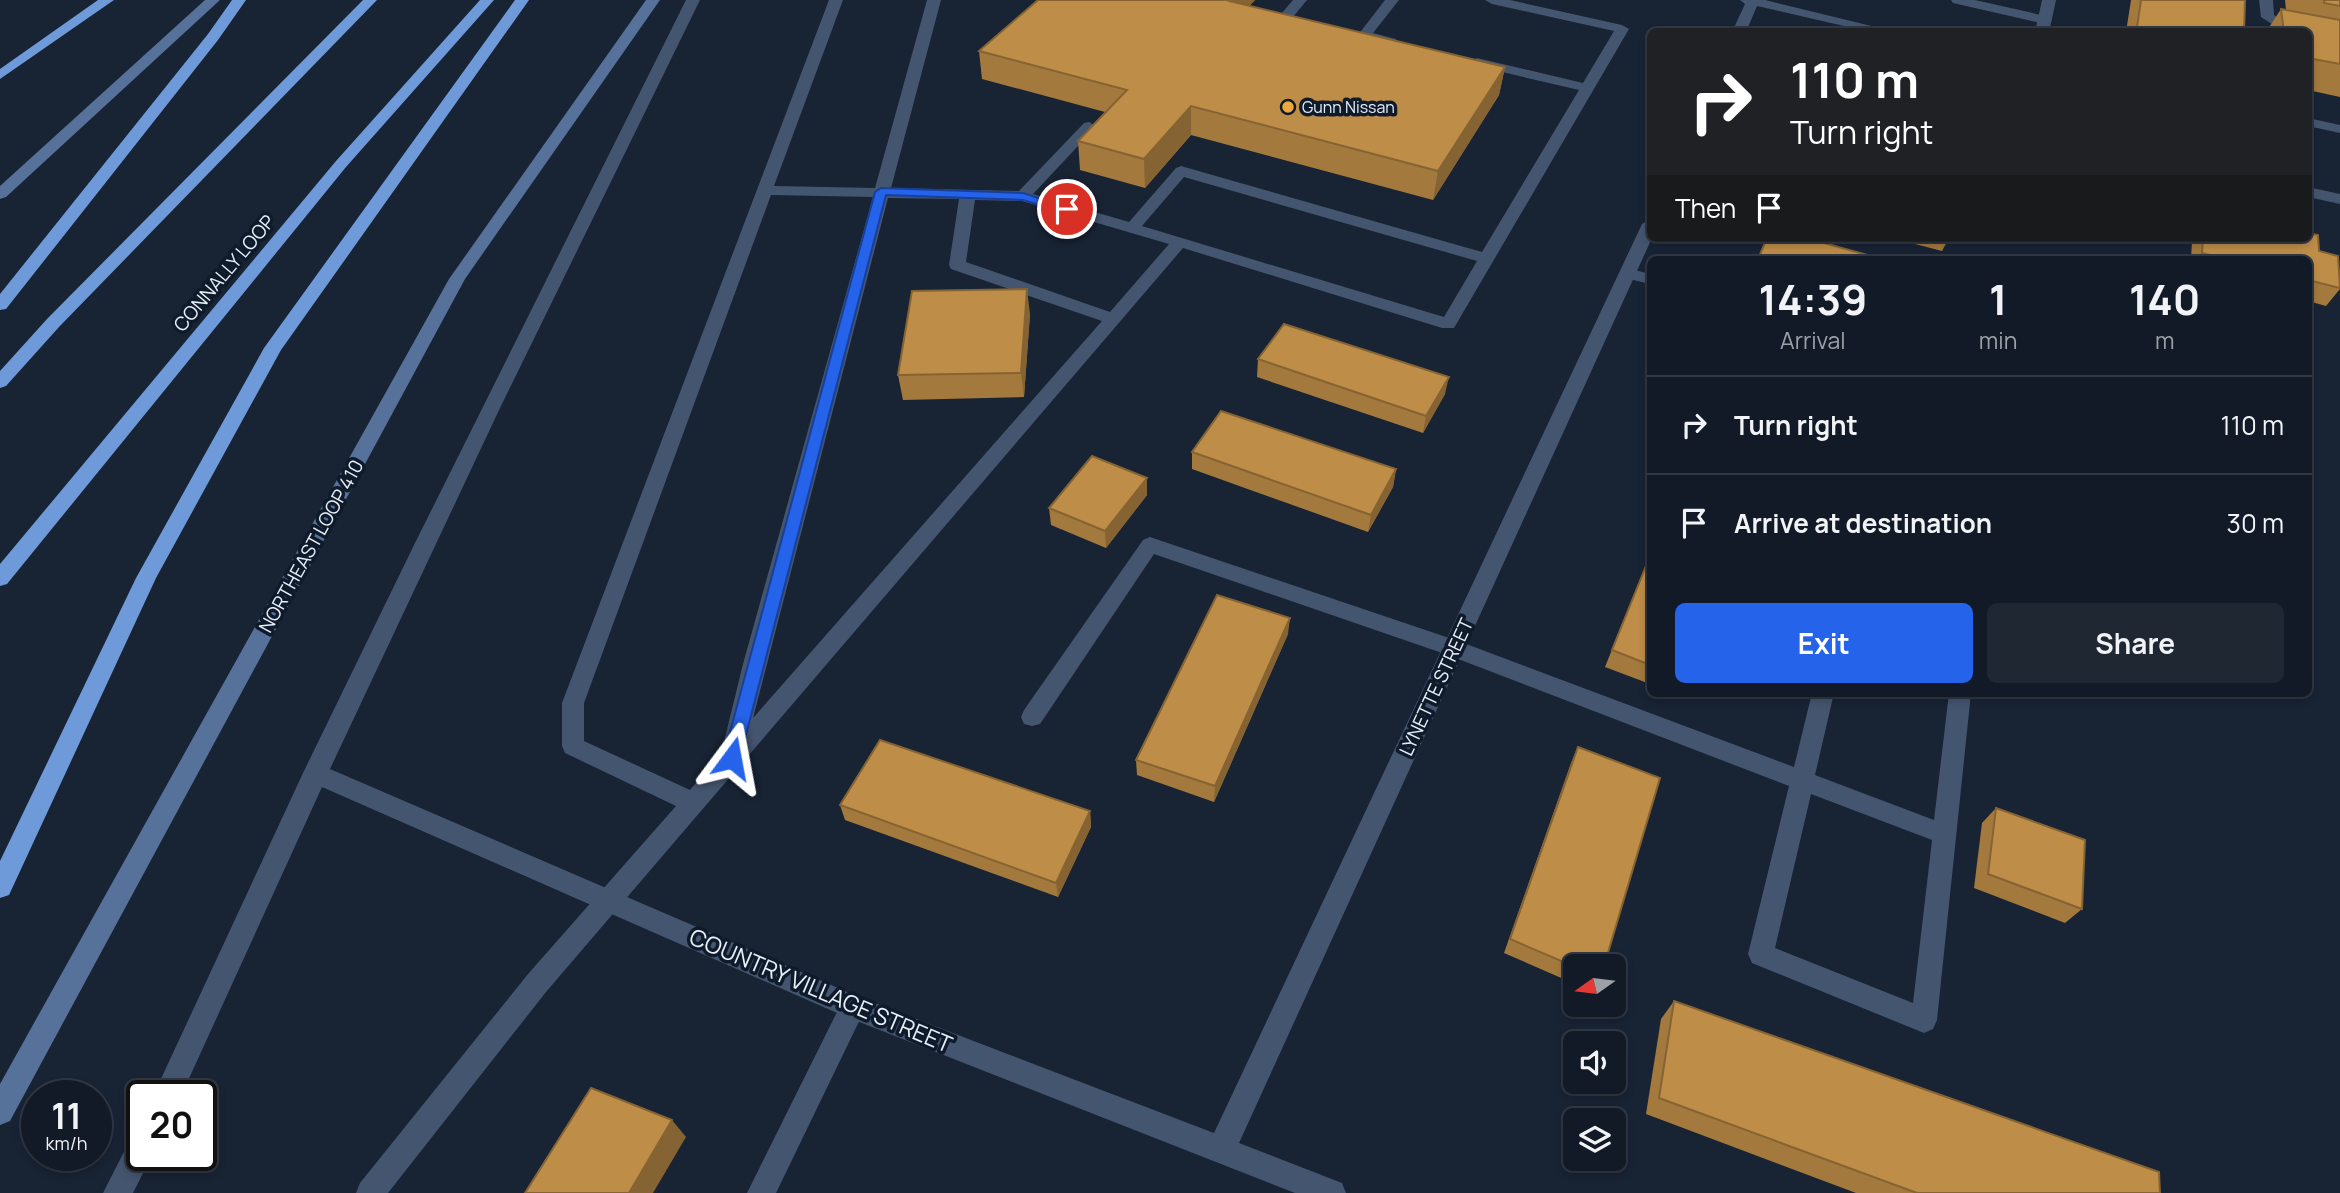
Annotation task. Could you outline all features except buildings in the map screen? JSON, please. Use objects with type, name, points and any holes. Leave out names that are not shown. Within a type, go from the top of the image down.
[{"type":"highway","points":[[0,75],[107,0]]},
{"type":"highway","points":[[0,305],[239,0]]},
{"type":"highway","points":[[0,383],[62,314],[370,0]]},
{"type":"highway","name":"CONNALLY LOOP","points":[[0,578],[341,164],[487,0]]},
{"type":"highway","points":[[0,887],[146,578],[273,348],[522,0]]},
{"type":"main road","points":[[0,194],[213,0]]},
{"type":"main road","name":"NORTHEAST LOOP 410","points":[[0,1111],[457,279],[653,0]]},
{"type":"street","points":[[174,1080],[315,773],[555,270],[693,0]]},
{"type":"street","points":[[693,803],[573,746],[573,703],[836,0]]},
{"type":"street","points":[[732,758],[934,0]]},
{"type":"street","points":[[1275,31],[1300,0]]},
{"type":"street","points":[[1392,0],[1365,36],[1405,45]]},
{"type":"street","points":[[765,190],[1023,196],[1448,324],[1622,29],[1492,0]]},
{"type":"street","points":[[1963,0],[2043,26],[2049,0]]},
{"type":"street","points":[[2266,0],[2268,17],[2283,25],[2299,28]]},
{"type":"street","points":[[1741,28],[1750,1],[1872,28]]},
{"type":"street","points":[[2312,31],[2340,36]]},
{"type":"street","points":[[1457,57],[1587,88]]},
{"type":"street","points":[[2312,123],[2340,129]]},
{"type":"street","points":[[1023,196],[1089,126]]},
{"type":"street","points":[[1132,228],[1181,171],[1486,258]]},
{"type":"street","points":[[2312,193],[2340,199]]},
{"type":"street","points":[[968,195],[957,265],[1114,319]]},
{"type":"street","name":"LYNETTE STREET","points":[[1221,1149],[1647,230]]},
{"type":"street","points":[[370,1193],[537,984],[1180,242]]},
{"type":"street","points":[[1627,273],[1647,278]]},
{"type":"street","points":[[1032,717],[1150,545],[1453,648],[1943,834]]},
{"type":"street","points":[[1822,697],[1761,954],[1924,1020],[1960,697]]},
{"type":"street","name":"COUNTRY VILLAGE STREET","points":[[315,773],[853,1007],[1332,1193]]},
{"type":"street","points":[[761,1193],[853,1007]]},
{"type":"street","points":[[117,1193],[129,1171]]},
{"type":"place","name":"Gunn Nissan","points":[[1288,107]]},
{"type":"route","points":[[732,758],[754,664],[881,192],[1023,196],[1067,209]]}]
